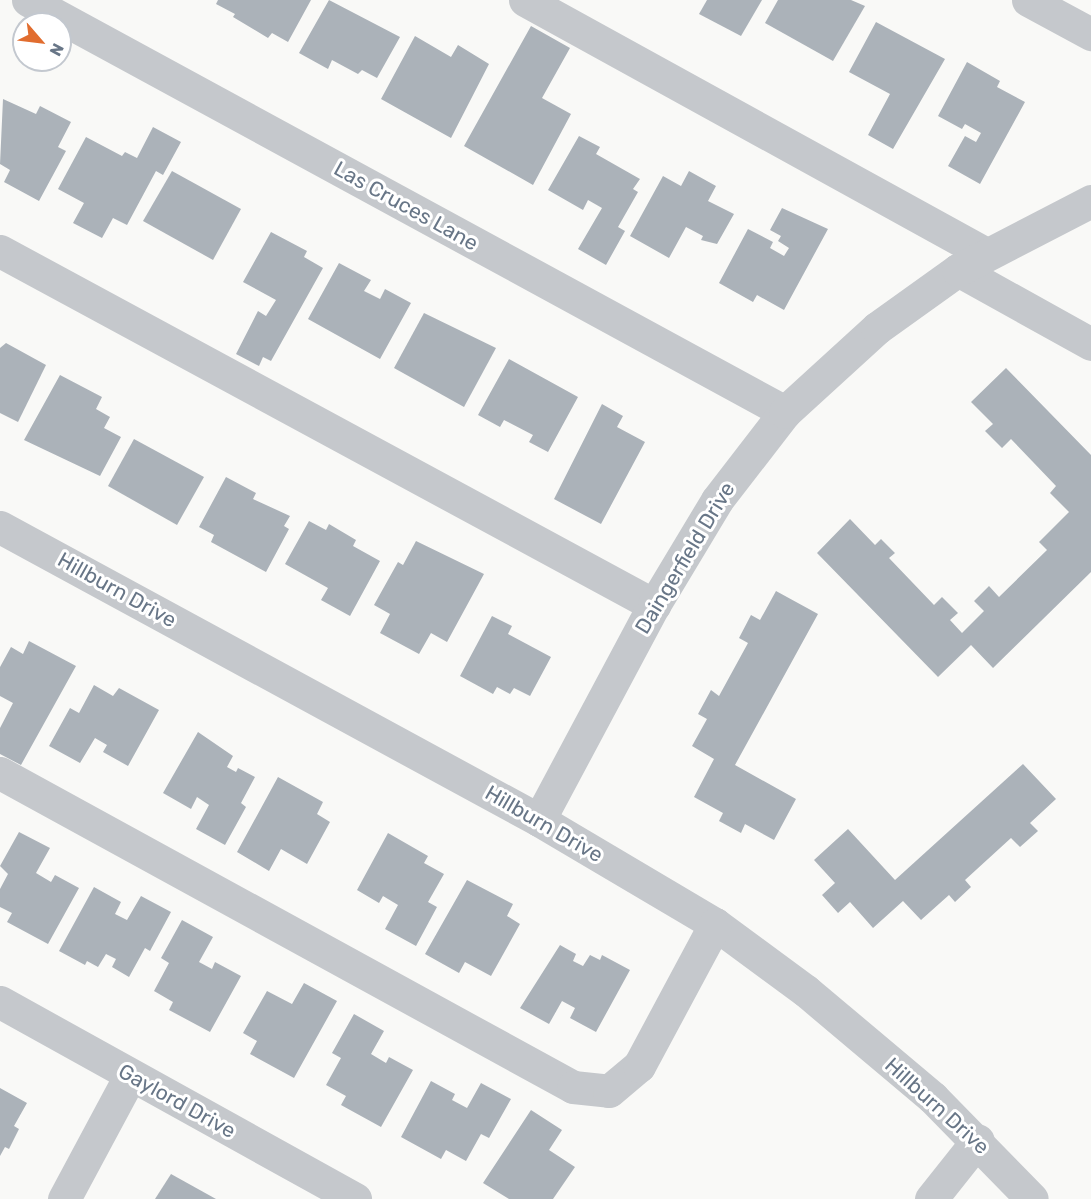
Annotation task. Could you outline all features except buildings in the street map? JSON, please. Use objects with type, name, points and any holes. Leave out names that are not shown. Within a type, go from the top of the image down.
[{"type":"street","name":"Las Cruces Lane","points":[[28,0],[785,412]]},
{"type":"street","points":[[525,0],[986,254]]},
{"type":"street","points":[[1028,0],[1091,34]]},
{"type":"street","name":"Daingerfield Drive","points":[[539,820],[654,605],[717,500],[785,412],[877,328],[958,270],[1091,201]]},
{"type":"street","points":[[0,251],[654,605]]},
{"type":"street","points":[[958,270],[1091,344]]},
{"type":"street","name":"Hillburn Drive","points":[[0,527],[539,820],[715,924],[806,991],[978,1140],[1032,1199]]},
{"type":"street","points":[[0,773],[573,1087],[609,1091],[639,1066],[715,924]]},
{"type":"street","name":"Gaylord Drive","points":[[0,1002],[130,1076],[308,1188],[354,1199]]},
{"type":"street","points":[[64,1199],[130,1076]]},
{"type":"street","points":[[931,1199],[978,1140]]}]
